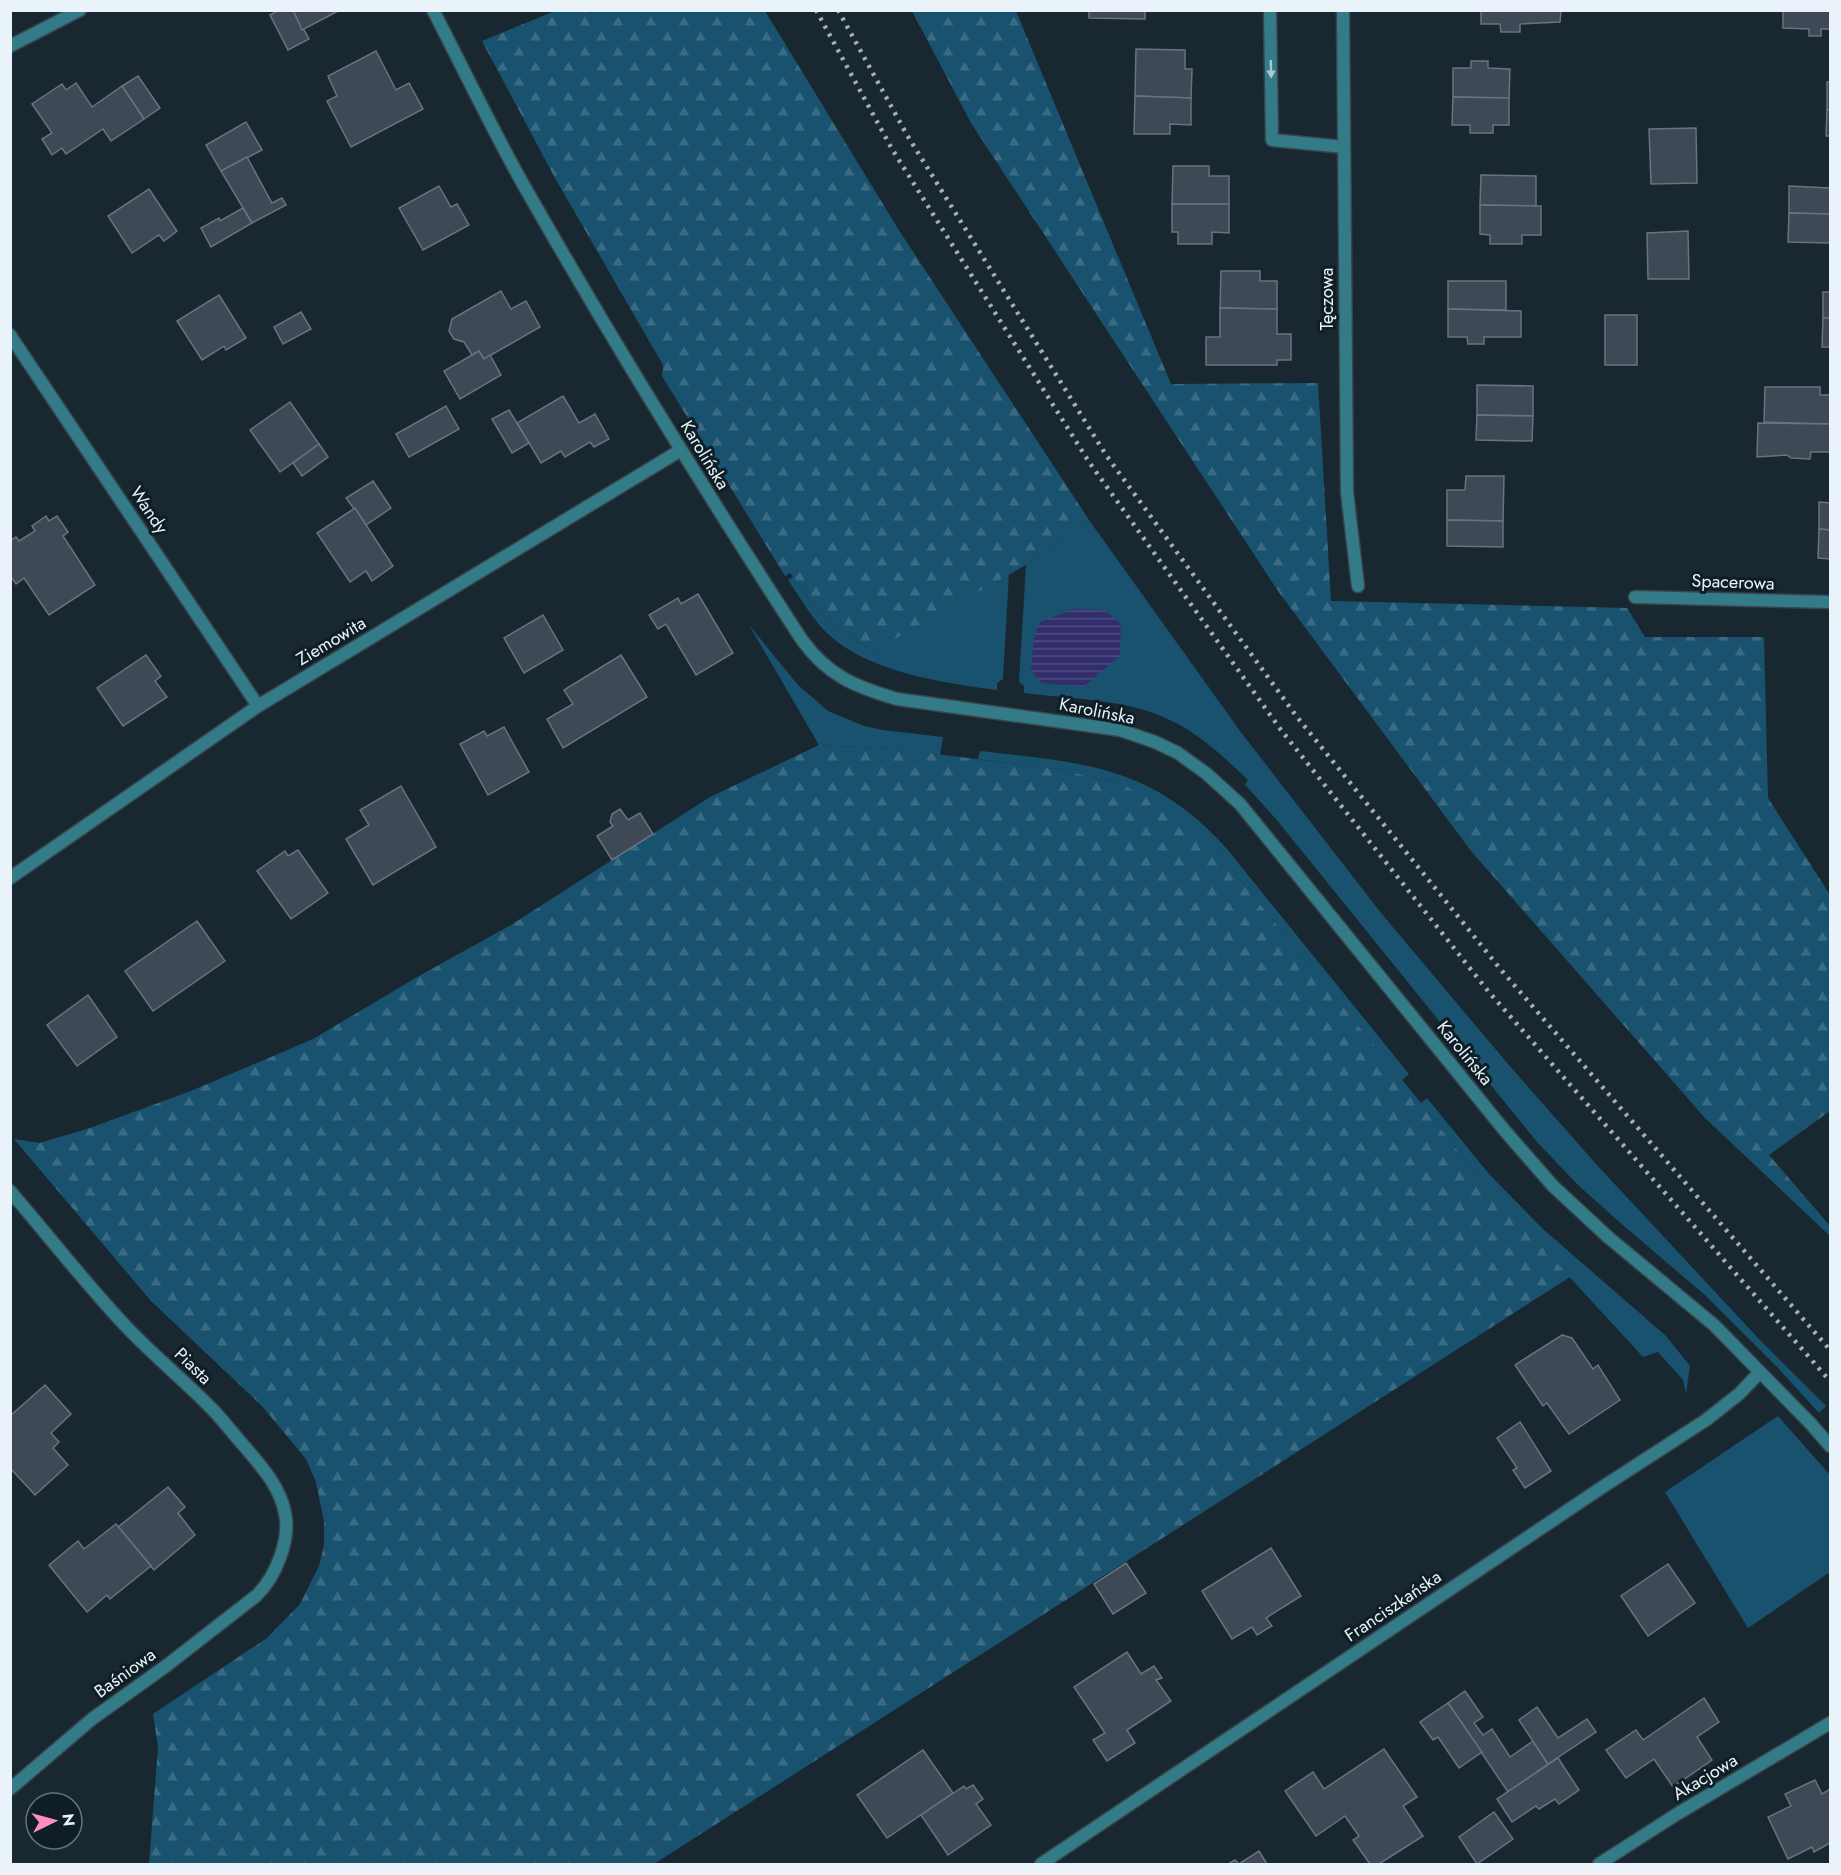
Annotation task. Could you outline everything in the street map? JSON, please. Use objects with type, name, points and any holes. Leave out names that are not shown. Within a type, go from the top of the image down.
[{"type":"street","points":[[10,46],[80,10]]},
{"type":"street","name":"Karolińska","points":[[433,10],[522,182],[681,450],[802,640],[818,660],[835,674],[866,690],[897,699],[1120,730],[1167,748],[1207,774],[1240,804],[1505,1131],[1553,1186],[1608,1238],[1714,1325],[1830,1446]]},
{"type":"street","points":[[1270,10],[1272,140],[1344,147]]},
{"type":"street","name":"Tęczowa","points":[[1343,10],[1347,492],[1358,586]]},
{"type":"street","name":"Wandy","points":[[10,334],[258,706]]},
{"type":"street","name":"Ziemowita","points":[[10,878],[258,706],[681,450]]},
{"type":"street","name":"Spacerowa","points":[[1635,597],[1830,602]]},
{"type":"street","name":"Piasta","points":[[10,1191],[121,1321],[213,1410],[268,1474],[280,1496],[286,1514],[286,1528],[281,1552],[262,1590]]},
{"type":"street","name":"Franciszkańska","points":[[1041,1864],[1706,1420],[1739,1394],[1760,1372]]},
{"type":"street","name":"Baśniowa","points":[[10,1789],[92,1719],[166,1666],[262,1590]]},
{"type":"street","name":"Akacjowa","points":[[1599,1864],[1830,1723]]},
{"type":"green space","points":[[596,10],[765,11],[900,232],[1089,520],[1026,565],[873,651],[824,618],[790,573],[785,576],[662,376],[663,365],[555,178],[482,41],[555,11],[589,11],[591,13]]},
{"type":"green space","points":[[912,11],[1016,11],[1171,384],[1318,383],[1331,601],[1627,608],[1645,637],[1764,637],[1768,798],[1830,895],[1830,1111],[1769,1155],[1830,1226],[1830,1236],[1705,1118],[1471,851],[1278,591],[971,123]]},
{"type":"green space","points":[[1089,520],[1240,731],[1381,913],[1596,1164],[1758,1338],[1826,1406],[1819,1413],[1706,1296],[1578,1185],[1537,1142],[1276,819],[1245,785],[1248,780],[1230,763],[1193,733],[1156,714],[1119,704],[1024,693],[1024,686],[1019,682],[1026,565]]},
{"type":"green space","points":[[1009,573],[1003,679],[997,683],[997,690],[930,679],[862,657],[843,646],[826,632],[788,580],[793,577],[824,618],[873,651]]},
{"type":"green space","points":[[749,625],[798,685],[828,711],[864,726],[943,737],[940,755],[894,749],[819,745]]},
{"type":"green space","points":[[819,745],[894,749],[1051,768],[1117,782],[1167,808],[1216,850],[1484,1184],[1570,1277],[654,1864],[149,1864],[158,1747],[153,1714],[267,1638],[300,1604],[319,1566],[324,1545],[324,1522],[316,1482],[306,1459],[262,1406],[151,1301],[14,1139],[39,1143],[87,1129],[191,1091],[313,1039],[511,925],[710,797]]},
{"type":"green space","points":[[980,751],[1084,765],[1114,773],[1143,784],[1171,800],[1199,821],[1227,849],[1409,1074],[1402,1080],[1216,850],[1117,782],[1051,768],[978,759]]},
{"type":"green space","points":[[1427,1098],[1489,1174],[1543,1229],[1666,1336],[1690,1366],[1686,1394],[1683,1380],[1658,1352],[1643,1357],[1484,1184],[1421,1103]]},
{"type":"green space","points":[[1778,1416],[1830,1475],[1830,1572],[1748,1628],[1665,1492]]},
{"type":"shaded area","points":[[1074,609],[1104,610],[1121,624],[1120,656],[1083,687],[1042,683],[1031,671],[1034,636],[1040,622]]},
{"type":"building","points":[[279,10],[293,10],[309,39],[288,50],[270,15]]},
{"type":"building","points":[[293,10],[340,10],[302,30]]},
{"type":"building","points":[[1089,10],[1145,10],[1145,19],[1089,18]]},
{"type":"building","points":[[1481,10],[1561,10],[1560,22],[1520,24],[1520,32],[1501,32],[1500,24],[1481,24]]},
{"type":"building","points":[[1783,10],[1830,10],[1830,29],[1821,29],[1821,36],[1809,36],[1809,29],[1783,28]]},
{"type":"building","points":[[1136,49],[1185,50],[1185,69],[1192,69],[1191,98],[1135,96]]},
{"type":"building","points":[[376,51],[396,90],[409,83],[423,109],[351,147],[327,101],[337,96],[328,76]]},
{"type":"building","points":[[1471,61],[1488,61],[1488,68],[1510,69],[1509,98],[1453,97],[1453,68],[1471,68]]},
{"type":"building","points":[[138,76],[160,108],[144,119],[122,86]]},
{"type":"building","points":[[1827,82],[1830,82],[1830,110],[1827,110]]},
{"type":"building","points":[[76,83],[92,107],[122,86],[144,119],[111,141],[103,129],[66,154],[62,148],[52,155],[42,139],[52,133],[32,104],[62,84],[66,90]]},
{"type":"building","points":[[1135,96],[1191,98],[1191,125],[1170,124],[1170,134],[1134,134]]},
{"type":"building","points":[[1453,97],[1509,98],[1509,125],[1493,125],[1493,133],[1470,133],[1470,125],[1452,125]]},
{"type":"building","points":[[1827,110],[1830,110],[1830,136],[1826,136]]},
{"type":"building","points":[[246,122],[262,150],[221,171],[206,145]]},
{"type":"building","points":[[1696,128],[1697,183],[1651,184],[1649,129]]},
{"type":"building","points":[[247,157],[272,203],[282,198],[286,205],[252,223],[221,171]]},
{"type":"building","points":[[1173,166],[1209,166],[1209,176],[1229,176],[1229,204],[1172,204]]},
{"type":"building","points":[[1481,175],[1536,176],[1536,206],[1480,205]]},
{"type":"building","points":[[439,186],[451,207],[457,204],[469,225],[423,250],[399,208]]},
{"type":"building","points":[[1789,186],[1830,188],[1830,214],[1789,213]]},
{"type":"building","points":[[149,189],[177,231],[164,241],[159,235],[132,253],[108,216]]},
{"type":"building","points":[[1172,204],[1229,204],[1229,233],[1212,232],[1212,244],[1178,244],[1178,232],[1172,232]]},
{"type":"building","points":[[1480,205],[1541,206],[1541,235],[1522,235],[1522,244],[1490,244],[1490,235],[1480,234]]},
{"type":"building","points":[[243,208],[252,223],[211,247],[201,228],[219,218],[220,221]]},
{"type":"building","points":[[1789,213],[1830,214],[1830,243],[1788,242]]},
{"type":"building","points":[[1688,231],[1689,279],[1648,279],[1647,233]]},
{"type":"building","points":[[1221,271],[1260,271],[1260,281],[1277,281],[1277,309],[1220,308]]},
{"type":"building","points":[[1448,281],[1506,281],[1506,310],[1448,309]]},
{"type":"building","points":[[501,291],[511,309],[526,301],[540,327],[484,359],[479,351],[472,355],[464,342],[454,339],[449,331],[452,319]]},
{"type":"building","points":[[1823,292],[1830,292],[1830,318],[1823,318]]},
{"type":"building","points":[[219,295],[246,338],[226,350],[224,346],[202,360],[177,321]]},
{"type":"building","points":[[1220,308],[1277,309],[1277,334],[1291,334],[1291,360],[1277,360],[1277,365],[1206,365],[1206,337],[1220,337]]},
{"type":"building","points":[[1448,309],[1521,311],[1521,337],[1484,337],[1484,344],[1468,344],[1467,337],[1448,337]]},
{"type":"building","points":[[301,312],[311,329],[283,344],[274,327]]},
{"type":"building","points":[[1605,315],[1637,315],[1637,365],[1605,365]]},
{"type":"building","points":[[1823,318],[1830,318],[1830,347],[1822,347]]},
{"type":"building","points":[[479,351],[484,359],[490,355],[501,375],[460,399],[444,371]]},
{"type":"building","points":[[1477,385],[1533,386],[1533,416],[1477,415]]},
{"type":"building","points":[[1765,387],[1820,387],[1820,395],[1830,395],[1830,424],[1764,422]]},
{"type":"building","points":[[563,396],[579,423],[595,414],[609,439],[594,447],[590,442],[565,457],[561,451],[541,463],[517,423]]},
{"type":"building","points":[[290,402],[319,444],[280,472],[250,430]]},
{"type":"building","points":[[446,406],[459,429],[409,457],[396,434]]},
{"type":"building","points":[[509,410],[529,443],[512,453],[492,419]]},
{"type":"building","points":[[1477,415],[1533,416],[1532,441],[1476,440]]},
{"type":"building","points":[[1758,423],[1830,424],[1830,452],[1811,452],[1810,459],[1791,458],[1787,455],[1757,457]]},
{"type":"building","points":[[319,444],[328,457],[302,476],[293,463]]},
{"type":"building","points":[[1466,476],[1504,476],[1503,521],[1447,520],[1447,490],[1465,490]]},
{"type":"building","points":[[373,481],[391,508],[366,525],[346,498]]},
{"type":"building","points":[[1819,502],[1830,503],[1830,530],[1819,529]]},
{"type":"building","points":[[355,508],[393,566],[372,581],[366,571],[350,582],[317,533]]},
{"type":"building","points":[[46,516],[49,521],[57,516],[68,532],[63,536],[95,585],[49,615],[24,578],[16,584],[10,575],[10,541],[16,537],[19,541],[35,531],[32,526]]},
{"type":"building","points":[[1447,520],[1503,521],[1503,547],[1447,546]]},
{"type":"building","points":[[1819,529],[1830,530],[1830,559],[1818,558]]},
{"type":"building","points":[[698,594],[733,653],[696,675],[666,624],[658,629],[649,615],[678,598],[681,604]]},
{"type":"building","points":[[543,615],[563,650],[524,673],[504,638]]},
{"type":"building","points":[[146,655],[161,676],[155,681],[167,697],[123,726],[97,688]]},
{"type":"building","points":[[621,655],[647,697],[563,748],[547,719],[573,704],[564,690]]},
{"type":"building","points":[[504,727],[529,772],[488,795],[460,744],[484,731],[487,736]]},
{"type":"building","points":[[401,786],[436,847],[373,885],[346,839],[369,825],[360,810]]},
{"type":"building","points":[[620,809],[628,820],[640,813],[653,834],[612,860],[597,836],[613,826],[610,822],[612,814]]},
{"type":"building","points":[[298,850],[328,893],[291,919],[257,871],[285,851],[288,856]]},
{"type":"building","points":[[197,921],[225,961],[153,1011],[125,971]]},
{"type":"building","points":[[88,995],[117,1037],[77,1066],[47,1025]]},
{"type":"building","points":[[1562,1335],[1572,1338],[1593,1369],[1598,1365],[1620,1400],[1569,1434],[1547,1403],[1543,1406],[1515,1365]]},
{"type":"building","points":[[45,1385],[71,1414],[51,1433],[59,1442],[53,1448],[68,1465],[35,1495],[10,1468],[10,1416]]},
{"type":"building","points":[[1520,1422],[1551,1471],[1525,1488],[1513,1470],[1517,1468],[1497,1438]]},
{"type":"building","points":[[168,1487],[185,1507],[178,1513],[195,1535],[154,1570],[118,1527]]},
{"type":"building","points":[[116,1524],[151,1566],[110,1599],[107,1595],[87,1612],[49,1565],[78,1541],[84,1549]]},
{"type":"building","points":[[1271,1548],[1301,1596],[1266,1618],[1272,1626],[1257,1635],[1252,1627],[1232,1639],[1202,1591]]},
{"type":"building","points":[[1126,1563],[1146,1593],[1113,1614],[1094,1584]]},
{"type":"building","points":[[1668,1564],[1695,1603],[1648,1636],[1621,1596]]},
{"type":"building","points":[[1127,1652],[1141,1674],[1154,1666],[1162,1678],[1156,1680],[1171,1701],[1127,1730],[1135,1743],[1107,1761],[1093,1740],[1105,1733],[1074,1687]]},
{"type":"building","points":[[1465,1691],[1483,1717],[1474,1723],[1483,1735],[1492,1729],[1510,1757],[1533,1741],[1548,1764],[1508,1792],[1448,1703]]},
{"type":"building","points":[[1704,1698],[1719,1722],[1697,1737],[1712,1760],[1673,1787],[1654,1759],[1626,1778],[1606,1750],[1636,1730],[1643,1740]]},
{"type":"building","points":[[1448,1703],[1482,1752],[1459,1768],[1438,1737],[1433,1740],[1420,1722]]},
{"type":"building","points":[[1537,1707],[1558,1738],[1587,1719],[1596,1732],[1548,1764],[1519,1720]]},
{"type":"building","points":[[1384,1749],[1417,1797],[1403,1806],[1423,1836],[1379,1864],[1370,1864],[1353,1840],[1359,1836],[1345,1816],[1316,1836],[1285,1791],[1313,1772],[1324,1789]]},
{"type":"building","points":[[923,1750],[953,1793],[887,1838],[857,1795]]},
{"type":"building","points":[[1558,1758],[1579,1790],[1559,1804],[1555,1799],[1539,1809],[1536,1806],[1512,1822],[1497,1799]]},
{"type":"building","points":[[1815,1780],[1822,1794],[1830,1789],[1830,1843],[1814,1852],[1812,1847],[1788,1859],[1768,1817],[1791,1806],[1785,1794]]},
{"type":"building","points":[[973,1785],[983,1799],[976,1804],[991,1825],[948,1855],[921,1815],[964,1786],[966,1789]]},
{"type":"building","points":[[1494,1812],[1513,1839],[1477,1864],[1459,1837]]},
{"type":"building","points":[[1259,1851],[1267,1864],[1239,1864]]},
{"type":"railway","points":[[816,10],[892,149],[1089,462],[1281,730],[1488,991],[1830,1381]]},
{"type":"railway","points":[[838,10],[907,135],[1106,455],[1297,717],[1502,971],[1830,1350]]}]
